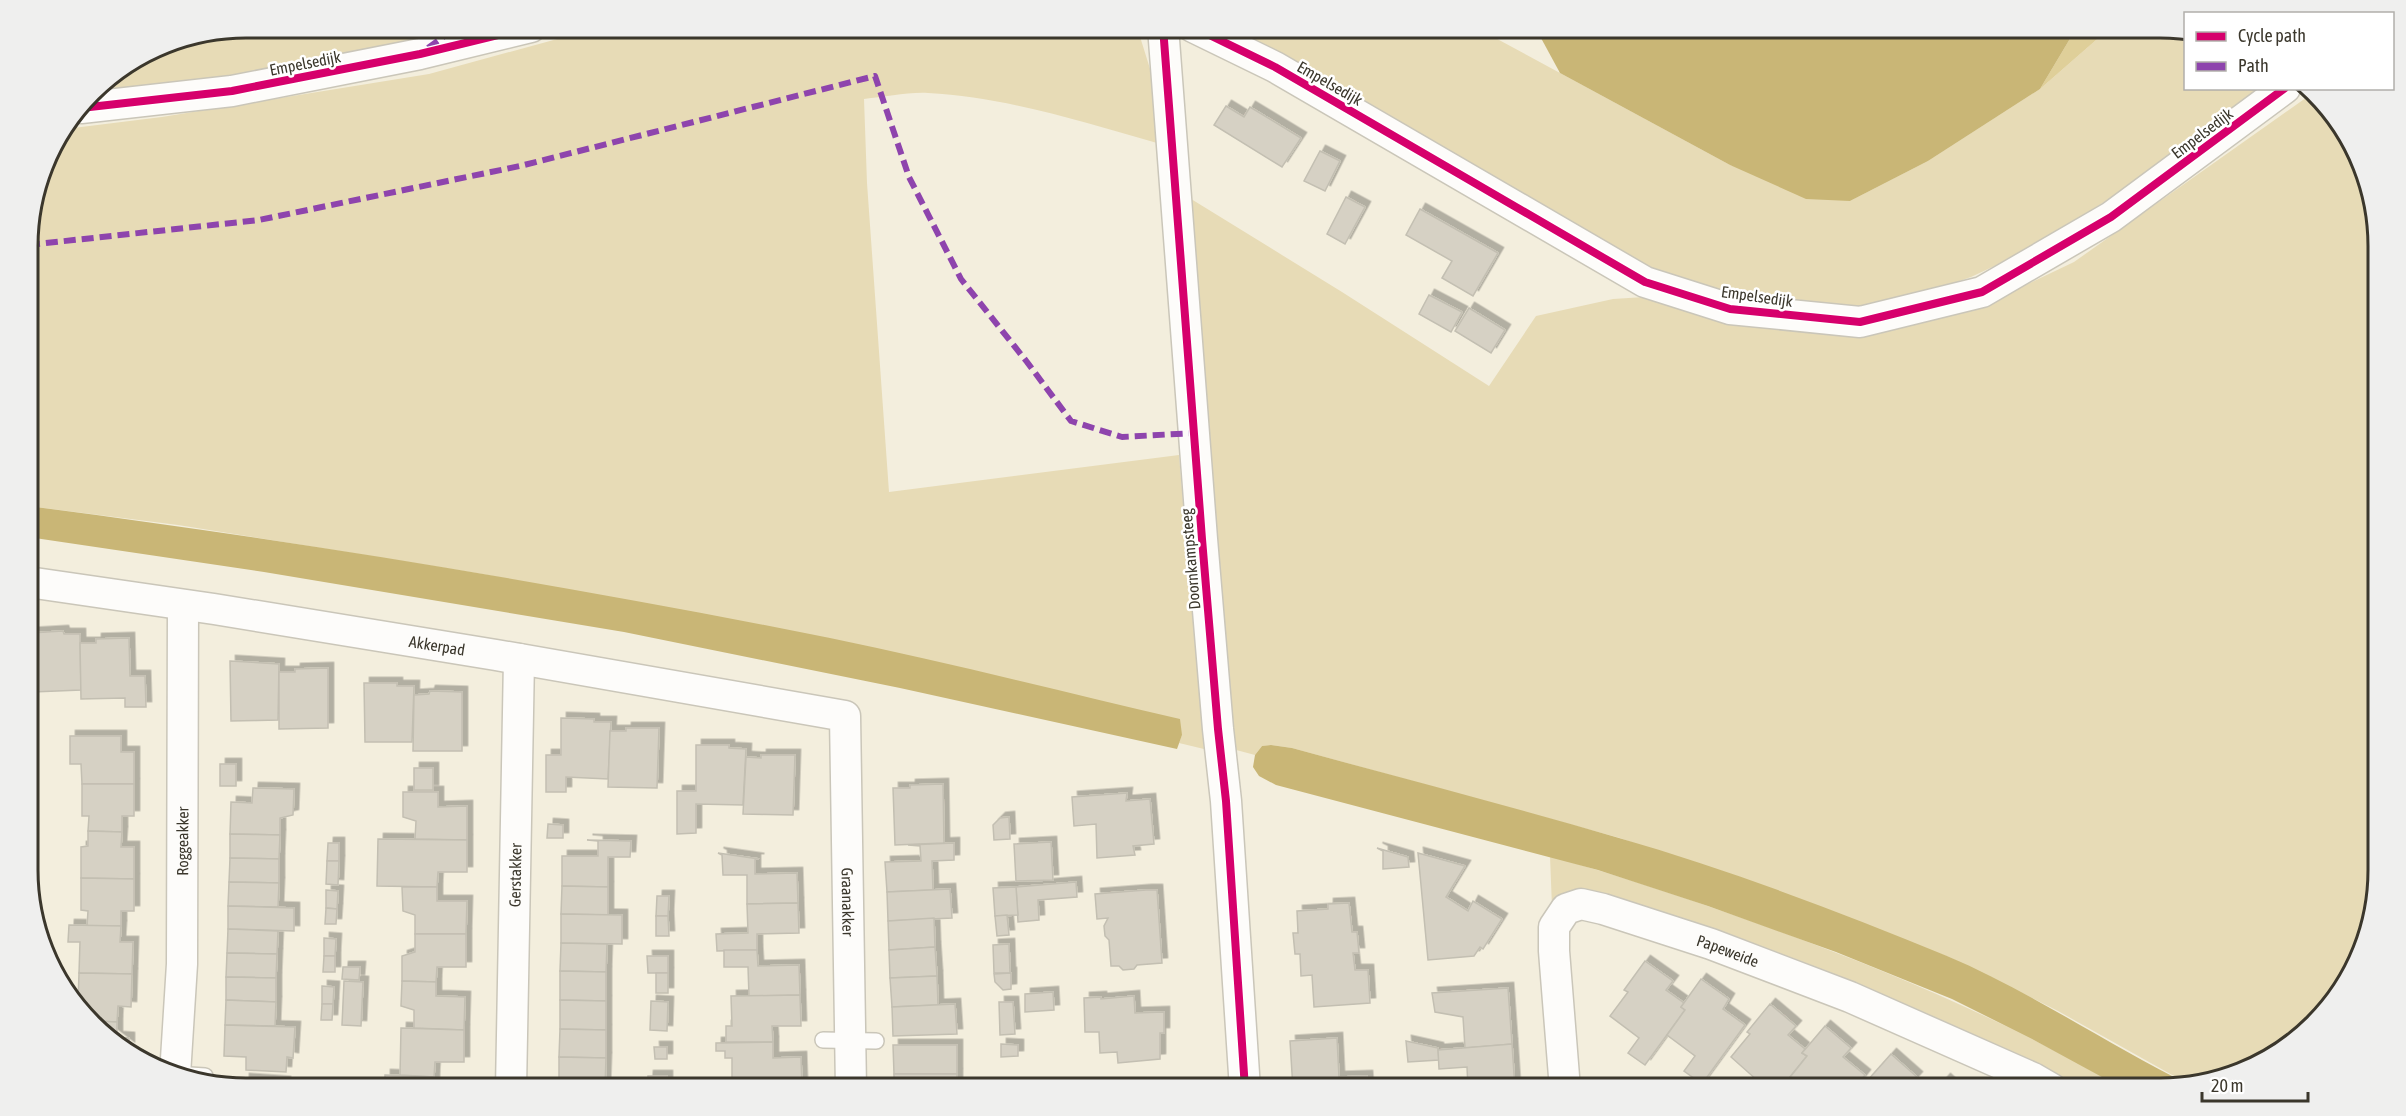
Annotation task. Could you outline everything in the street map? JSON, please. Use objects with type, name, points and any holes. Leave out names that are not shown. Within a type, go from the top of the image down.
[{"type":"street","name":"Empelsedijk","points":[[90,107],[232,91],[420,54],[486,38]]},
{"type":"street","name":"Doornkampsteeg","points":[[1164,38],[1218,729],[1226,801],[1244,1078]]},
{"type":"street","name":"Empelsedijk","points":[[1216,38],[1275,67],[1645,282],[1730,309],[1860,322],[1982,292],[2111,217],[2282,90]]},
{"type":"street","name":"Akkerpad","points":[[38,584],[519,659],[845,716]]},
{"type":"street","name":"Roggeakker","points":[[176,1066],[182,964],[183,606]]},
{"type":"street","name":"Gerstakker","points":[[511,1078],[519,659]]},
{"type":"street","name":"Graanakker","points":[[845,716],[851,1078]]},
{"type":"street","name":"Papeweide","points":[[1564,1078],[1554,927],[1566,909],[1581,904],[1711,944],[1839,993],[2033,1078]]},
{"type":"shaded area","points":[[232,38],[428,38],[423,42],[269,76],[98,98],[142,65],[166,53],[205,42]]},
{"type":"shaded area","points":[[561,38],[1140,38],[1151,72],[1157,143],[1015,105],[957,95],[920,93],[864,99],[867,183],[889,492],[1179,455],[1204,749],[1179,743],[1182,735],[832,639],[482,574],[178,525],[38,507],[38,232],[42,205],[53,166],[75,128],[162,117],[429,74]]},
{"type":"shaded area","points":[[1252,38],[1495,38],[1730,165],[1850,201],[1928,161],[2040,89],[2098,38],[2184,39],[2184,90],[2262,90],[2145,175],[2037,246],[1971,277],[1919,295],[1861,306],[1796,306],[1750,300],[1659,271],[1573,228]]},
{"type":"shaded area","points":[[1541,38],[2070,38],[2040,89],[1928,161],[1850,201],[1806,199],[1730,165],[1560,73]]},
{"type":"shaded area","points":[[2070,38],[2098,38],[2040,89]]},
{"type":"shaded area","points":[[2307,97],[2341,142],[2353,166],[2361,192],[2367,219],[2368,246],[2368,884],[2357,937],[2341,974],[2308,1018],[2264,1051],[2227,1067],[2177,1078],[2058,1011],[1949,957],[1620,838],[1292,748],[1262,746],[1255,755],[1225,747],[1183,194],[1489,386],[1536,316],[1613,299],[1660,296],[1711,314],[1765,328],[1817,333],[1867,330],[1990,302],[2074,262]]},
{"type":"shaded area","points":[[38,507],[430,565],[830,638],[1180,719],[1182,735],[1177,749],[900,688],[624,632],[264,572],[38,538]]},
{"type":"shaded area","points":[[1262,746],[1292,748],[1496,803],[1661,850],[1784,892],[1978,970],[2176,1078],[2104,1078],[1952,999],[1836,952],[1708,906],[1598,870],[1276,785],[1259,776],[1253,767],[1255,755]]},
{"type":"shaded area","points":[[1550,856],[1720,910],[1865,964],[1997,1022],[2105,1078],[2052,1078],[1997,1050],[1552,907]]},
{"type":"building","points":[[1226,106],[1244,117],[1250,107],[1301,138],[1282,167],[1214,125]]},
{"type":"building","points":[[1320,151],[1340,161],[1325,191],[1304,181]]},
{"type":"building","points":[[1346,197],[1365,207],[1345,244],[1327,234]]},
{"type":"building","points":[[1420,209],[1498,253],[1473,296],[1442,278],[1452,261],[1406,235]]},
{"type":"building","points":[[1429,295],[1462,312],[1451,332],[1419,314]]},
{"type":"building","points":[[1469,308],[1505,330],[1491,353],[1455,331]]},
{"type":"building","points":[[63,631],[64,634],[80,634],[81,690],[38,692],[38,633]]},
{"type":"building","points":[[129,638],[130,676],[145,676],[146,707],[125,707],[125,698],[81,699],[80,643],[96,643],[96,639]]},
{"type":"building","points":[[230,661],[279,664],[278,720],[231,721]]},
{"type":"building","points":[[328,668],[328,728],[279,729],[279,672]]},
{"type":"building","points":[[364,683],[397,683],[397,686],[414,686],[412,742],[365,742]]},
{"type":"building","points":[[430,691],[462,692],[462,751],[413,751],[414,695],[429,694]]},
{"type":"building","points":[[561,718],[611,722],[608,779],[566,777],[566,792],[546,792],[546,755],[561,755]]},
{"type":"building","points":[[626,728],[659,728],[657,788],[608,787],[610,731],[626,731]]},
{"type":"building","points":[[70,736],[121,736],[121,752],[134,752],[134,784],[82,784],[81,764],[70,764]]},
{"type":"building","points":[[696,745],[729,745],[729,748],[746,749],[743,805],[696,804],[696,833],[677,834],[677,791],[696,791]]},
{"type":"building","points":[[761,755],[795,755],[793,815],[743,814],[746,757],[761,758]]},
{"type":"building","points":[[220,764],[236,764],[236,786],[220,786]]},
{"type":"building","points":[[414,768],[433,768],[433,790],[414,790]]},
{"type":"building","points":[[82,784],[134,784],[134,816],[122,816],[122,832],[88,831],[89,816],[82,816]]},
{"type":"building","points":[[943,784],[944,843],[895,845],[893,788]]},
{"type":"building","points":[[253,788],[294,789],[293,815],[280,818],[280,835],[230,834],[231,802],[252,803]]},
{"type":"building","points":[[403,792],[438,792],[438,807],[467,806],[467,840],[415,839],[416,821],[403,817]]},
{"type":"building","points":[[1127,793],[1126,801],[1150,799],[1154,844],[1133,846],[1135,855],[1097,858],[1096,824],[1074,826],[1072,797]]},
{"type":"building","points":[[1009,817],[1010,839],[994,840],[993,825],[1000,818]]},
{"type":"building","points":[[548,824],[563,825],[563,838],[547,838]]},
{"type":"building","points":[[88,831],[122,832],[121,847],[134,847],[134,879],[81,878],[81,847],[88,846]]},
{"type":"building","points":[[230,834],[280,835],[279,859],[230,858]]},
{"type":"building","points":[[378,839],[467,840],[467,872],[438,872],[437,887],[377,886]]},
{"type":"building","points":[[587,840],[631,841],[630,857],[608,857],[608,887],[562,886],[562,856],[598,856],[598,841]]},
{"type":"building","points":[[1051,842],[1053,880],[1016,881],[1014,844]]},
{"type":"building","points":[[328,843],[339,843],[339,861],[327,861]]},
{"type":"building","points":[[954,843],[954,860],[932,861],[933,890],[887,892],[885,862],[921,861],[920,846],[908,845]]},
{"type":"building","points":[[1377,848],[1408,857],[1409,867],[1383,869],[1383,851]]},
{"type":"building","points":[[718,853],[759,859],[755,859],[755,874],[797,873],[798,903],[747,904],[747,875],[723,875],[722,855]]},
{"type":"building","points":[[1418,853],[1465,866],[1446,897],[1468,911],[1473,901],[1502,919],[1483,949],[1480,947],[1474,956],[1428,960]]},
{"type":"building","points":[[230,858],[279,859],[279,883],[229,882]]},
{"type":"building","points":[[327,861],[339,861],[338,885],[326,884]]},
{"type":"building","points":[[81,878],[134,879],[134,911],[121,911],[121,926],[87,926],[88,911],[81,910]]},
{"type":"building","points":[[229,882],[279,883],[278,907],[228,906]]},
{"type":"building","points":[[1076,882],[1077,897],[1038,900],[1039,920],[1018,922],[1016,887]]},
{"type":"building","points":[[562,886],[608,887],[608,915],[561,914]]},
{"type":"building","points":[[402,887],[437,887],[437,901],[467,901],[466,934],[415,934],[415,915],[403,911]]},
{"type":"building","points":[[1016,887],[1018,915],[995,916],[993,888]]},
{"type":"building","points":[[950,889],[952,918],[888,921],[887,892]]},
{"type":"building","points":[[326,890],[338,891],[337,909],[326,908]]},
{"type":"building","points":[[1157,890],[1162,963],[1137,965],[1134,969],[1123,970],[1119,966],[1111,966],[1109,940],[1105,936],[1104,926],[1108,918],[1097,919],[1095,894]]},
{"type":"building","points":[[657,896],[669,896],[668,916],[656,916]]},
{"type":"building","points":[[798,903],[799,933],[757,934],[757,950],[717,951],[716,934],[748,933],[747,904]]},
{"type":"building","points":[[1349,903],[1352,932],[1357,932],[1359,953],[1353,953],[1355,970],[1368,970],[1370,1003],[1314,1007],[1312,975],[1301,976],[1300,954],[1295,954],[1293,933],[1298,933],[1297,911],[1328,909],[1328,904]]},
{"type":"building","points":[[228,906],[294,908],[294,931],[228,929]]},
{"type":"building","points":[[326,908],[337,909],[336,924],[325,924]]},
{"type":"building","points":[[561,914],[622,915],[622,944],[561,943]]},
{"type":"building","points":[[1007,915],[1009,935],[997,936],[995,916]]},
{"type":"building","points":[[656,916],[668,916],[669,936],[656,936]]},
{"type":"building","points":[[934,918],[935,947],[889,950],[888,921]]},
{"type":"building","points":[[69,925],[121,926],[120,942],[133,942],[132,974],[79,973],[80,942],[68,942]]},
{"type":"building","points":[[228,929],[278,931],[277,954],[227,953]]},
{"type":"building","points":[[415,934],[466,934],[466,967],[437,967],[436,982],[402,981],[402,956],[415,952]]},
{"type":"building","points":[[324,938],[336,939],[335,956],[324,956]]},
{"type":"building","points":[[561,943],[607,944],[606,972],[560,971]]},
{"type":"building","points":[[1009,944],[1010,973],[994,973],[993,945]]},
{"type":"building","points":[[935,947],[937,976],[890,978],[889,950]]},
{"type":"building","points":[[724,950],[757,950],[758,966],[799,965],[800,995],[749,996],[748,967],[724,967]]},
{"type":"building","points":[[227,953],[277,954],[276,978],[226,977]]},
{"type":"building","points":[[324,956],[335,956],[335,972],[323,972]]},
{"type":"building","points":[[647,956],[668,956],[668,973],[648,973]]},
{"type":"building","points":[[1645,961],[1673,981],[1666,990],[1684,1003],[1681,1007],[1685,1010],[1645,1065],[1628,1053],[1639,1038],[1610,1016],[1628,992],[1624,990]]},
{"type":"building","points":[[343,967],[360,967],[359,980],[342,979]]},
{"type":"building","points":[[560,971],[606,972],[606,1001],[560,1000]]},
{"type":"building","points":[[79,973],[132,974],[131,1007],[118,1006],[117,1022],[102,1021],[78,993]]},
{"type":"building","points":[[656,973],[668,973],[668,993],[656,993]]},
{"type":"building","points":[[1011,973],[1011,989],[1003,990],[995,982],[994,974]]},
{"type":"building","points":[[937,976],[938,1005],[892,1007],[890,978]]},
{"type":"building","points":[[226,977],[276,978],[276,1002],[226,1000]]},
{"type":"building","points":[[1701,979],[1729,999],[1723,1009],[1745,1025],[1706,1078],[1694,1078],[1684,1071],[1695,1056],[1667,1035],[1685,1010],[1681,1007]]},
{"type":"building","points":[[344,981],[363,982],[361,1026],[342,1025]]},
{"type":"building","points":[[402,981],[436,982],[436,996],[465,997],[464,1030],[414,1028],[414,1010],[401,1006]]},
{"type":"building","points":[[322,986],[334,987],[333,1004],[322,1004]]},
{"type":"building","points":[[1508,988],[1512,1044],[1465,1048],[1463,1017],[1435,1012],[1432,993]]},
{"type":"building","points":[[1053,992],[1054,1010],[1025,1012],[1025,994]]},
{"type":"building","points":[[800,995],[801,1026],[772,1026],[773,1042],[726,1042],[726,1026],[732,1026],[731,996]]},
{"type":"building","points":[[1134,996],[1135,1013],[1164,1012],[1164,1033],[1160,1033],[1160,1059],[1118,1063],[1117,1052],[1100,1053],[1099,1032],[1085,1032],[1084,998]]},
{"type":"building","points":[[226,1000],[276,1002],[275,1026],[225,1025]]},
{"type":"building","points":[[560,1000],[606,1001],[606,1030],[560,1029]]},
{"type":"building","points":[[651,1001],[668,1002],[667,1031],[650,1030]]},
{"type":"building","points":[[999,1002],[1013,1002],[1015,1034],[1000,1035]]},
{"type":"building","points":[[322,1004],[333,1004],[332,1020],[321,1020]]},
{"type":"building","points":[[955,1004],[957,1034],[893,1036],[892,1007]]},
{"type":"building","points":[[1770,1004],[1796,1026],[1788,1035],[1805,1049],[1802,1053],[1807,1056],[1789,1078],[1755,1078],[1731,1057],[1750,1034],[1747,1032]]},
{"type":"building","points":[[102,1021],[117,1022],[117,1033]]},
{"type":"building","points":[[225,1025],[295,1027],[293,1058],[287,1057],[286,1072],[246,1070],[246,1057],[224,1056]]},
{"type":"building","points":[[1825,1026],[1851,1048],[1843,1057],[1865,1075],[1863,1078],[1789,1078],[1807,1056],[1802,1053]]},
{"type":"building","points":[[401,1028],[464,1030],[464,1062],[435,1062],[434,1077],[400,1075]]},
{"type":"building","points":[[560,1029],[606,1030],[606,1058],[559,1057]]},
{"type":"building","points":[[1337,1038],[1339,1077],[1367,1076],[1367,1078],[1292,1078],[1290,1041]]},
{"type":"building","points":[[1406,1041],[1438,1048],[1439,1060],[1408,1062]]},
{"type":"building","points":[[773,1042],[773,1058],[801,1057],[802,1078],[732,1078],[732,1058],[725,1058],[725,1051],[716,1051],[716,1043]]},
{"type":"building","points":[[1001,1044],[1018,1045],[1018,1056],[1001,1057]]},
{"type":"building","points":[[1512,1044],[1514,1078],[1468,1078],[1467,1067],[1439,1069],[1438,1050]]},
{"type":"building","points":[[893,1045],[957,1045],[957,1074],[894,1074]]},
{"type":"building","points":[[654,1047],[667,1047],[667,1059],[655,1059]]},
{"type":"building","points":[[1891,1054],[1917,1077],[1916,1078],[1870,1078]]},
{"type":"building","points":[[559,1057],[606,1058],[605,1078],[559,1078]]},
{"type":"building","points":[[894,1074],[957,1074],[957,1078],[894,1078]]},
{"type":"building","points":[[385,1075],[434,1077],[434,1078],[385,1078]]},
{"type":"building","points":[[648,1076],[667,1076],[667,1078],[648,1078]]},
{"type":"marked path","points":[[428,48],[442,38]]},
{"type":"marked path","points":[[38,244],[259,220],[520,166],[875,76],[909,177],[961,279],[1071,421],[1122,437],[1194,433]]},
{"type":"cycle path","points":[[90,107],[232,91],[420,54],[486,38]]},
{"type":"cycle path","points":[[1164,38],[1202,539],[1226,801],[1244,1078]]},
{"type":"cycle path","points":[[1216,38],[1275,67],[1645,282],[1730,309],[1860,322],[1982,292],[2111,217],[2282,90]]}]
